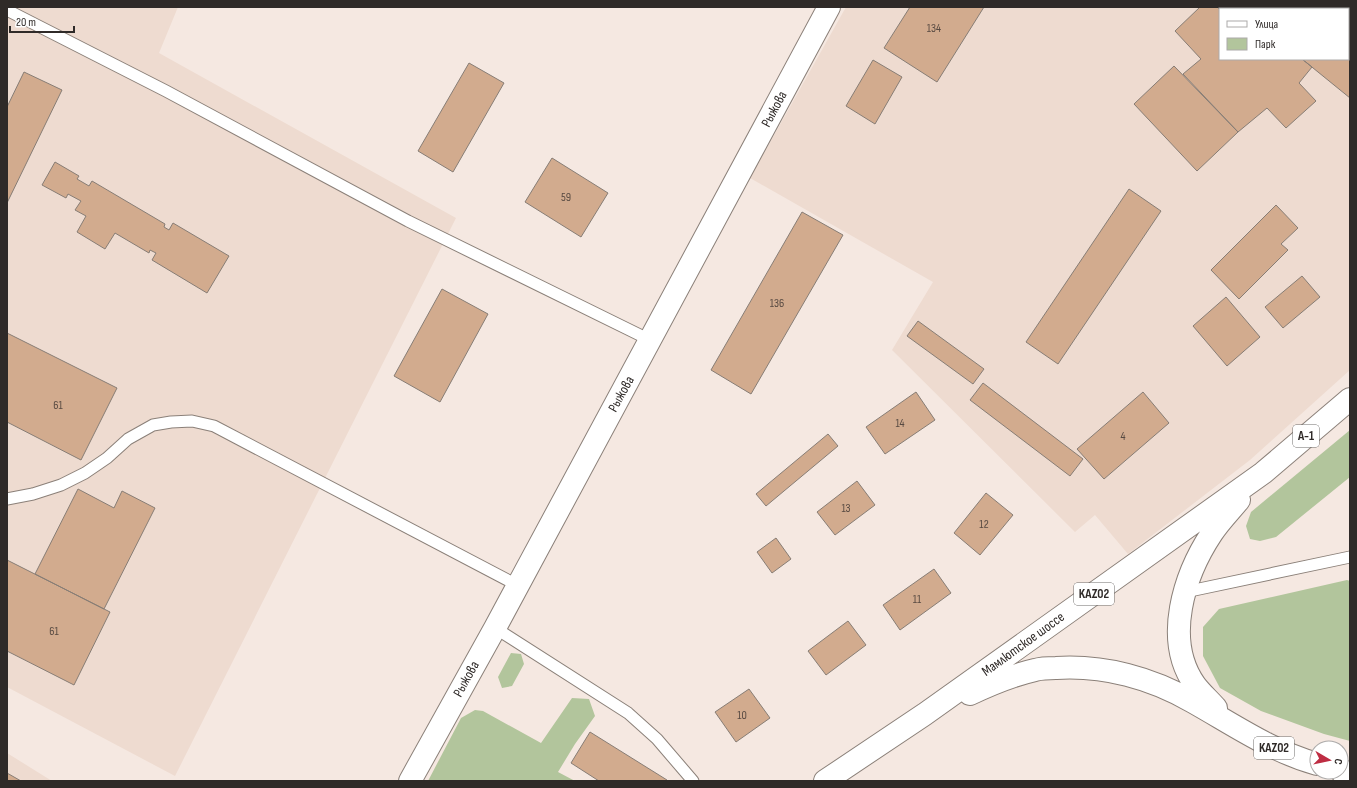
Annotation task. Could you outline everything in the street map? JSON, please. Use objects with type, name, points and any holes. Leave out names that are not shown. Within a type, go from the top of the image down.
[{"type":"main road","name":"Рыжова","points":[[410,781],[495,628],[829,7]]},
{"type":"main road","name":"Мамлютское шоссе","points":[[825,781],[925,714],[1262,473],[1350,399]]},
{"type":"main road","points":[[1234,726],[1195,685],[1184,662],[1179,640],[1179,627],[1185,592],[1193,567],[1212,533],[1262,473]]},
{"type":"main road","name":"KAZ02","points":[[925,714],[995,682],[1036,669],[1085,668],[1125,674],[1150,682],[1191,701],[1234,726]]},
{"type":"main road","name":"KАZ02","points":[[1234,726],[1262,743],[1309,762]]},
{"type":"lane","points":[[7,10],[166,91],[408,221],[650,340]]},
{"type":"lane","points":[[7,499],[33,494],[61,485],[85,473],[107,458],[128,440],[153,425],[192,421],[214,426],[517,585]]},
{"type":"lane","points":[[1185,592],[1350,557]]},
{"type":"lane","points":[[495,628],[628,713],[657,739],[693,781]]},
{"type":"shaded area","points":[[7,7],[178,7],[159,53],[456,218],[175,776],[7,687]]},
{"type":"shaded area","points":[[846,7],[1350,7],[1350,370],[1250,460],[1128,554],[1095,515],[1075,532],[892,350],[933,282],[750,178]]},
{"type":"shaded area","points":[[7,753],[52,781],[7,781]]},
{"type":"green space","points":[[1350,430],[1350,477],[1276,537],[1260,541],[1250,539],[1246,526],[1251,512]]},
{"type":"green space","points":[[1347,580],[1350,581],[1350,741],[1324,734],[1261,711],[1220,688],[1203,656],[1203,627],[1219,609]]},
{"type":"green space","points":[[511,653],[521,654],[524,664],[512,686],[502,688],[498,677]]},
{"type":"green space","points":[[572,698],[589,699],[595,716],[575,744],[558,772],[575,781],[428,781],[461,718],[475,710],[483,711],[541,743]]},
{"type":"building","points":[[910,7],[984,7],[937,82],[884,48]]},
{"type":"building","points":[[1200,7],[1217,7],[1219,9],[1219,60],[1303,60],[1312,67],[1299,83],[1316,101],[1286,128],[1267,108],[1238,132],[1183,74],[1201,59],[1175,31]]},
{"type":"building","points":[[1350,7],[1350,98],[1303,60],[1349,60],[1349,8],[1243,8]]},
{"type":"building","points":[[873,60],[902,77],[875,124],[846,106]]},
{"type":"building","points":[[469,63],[504,83],[453,172],[418,151]]},
{"type":"building","points":[[1174,66],[1238,132],[1197,171],[1134,104]]},
{"type":"building","points":[[24,72],[62,90],[7,203],[7,107]]},
{"type":"building","points":[[552,158],[608,193],[581,237],[525,202]]},
{"type":"building","points":[[55,162],[79,176],[77,179],[89,186],[92,181],[165,224],[164,227],[169,230],[173,223],[229,256],[207,293],[152,260],[156,253],[150,250],[149,253],[115,233],[105,249],[77,232],[86,216],[75,210],[81,201],[68,194],[66,198],[42,185]]},
{"type":"building","points":[[1129,189],[1161,211],[1058,364],[1026,342]]},
{"type":"building","points":[[1276,205],[1298,228],[1281,244],[1288,250],[1239,299],[1211,270]]},
{"type":"building","points":[[802,212],[843,235],[751,394],[711,370]]},
{"type":"building","points":[[1302,276],[1320,297],[1283,328],[1265,307]]},
{"type":"building","points":[[442,289],[488,314],[440,402],[394,376]]},
{"type":"building","points":[[1226,297],[1260,337],[1227,366],[1193,326]]},
{"type":"building","points":[[918,321],[984,369],[973,384],[907,336]]},
{"type":"building","points":[[7,333],[117,388],[81,460],[7,422]]},
{"type":"building","points":[[983,383],[1083,459],[1070,476],[970,400]]},
{"type":"building","points":[[916,392],[935,420],[885,454],[866,427]]},
{"type":"building","points":[[1143,392],[1169,423],[1104,479],[1077,449]]},
{"type":"building","points":[[828,434],[838,446],[766,506],[756,494]]},
{"type":"building","points":[[857,481],[875,505],[835,535],[817,512]]},
{"type":"building","points":[[78,489],[114,508],[122,491],[155,508],[104,609],[35,574]]},
{"type":"building","points":[[986,493],[1013,515],[980,555],[954,533]]},
{"type":"building","points":[[776,538],[791,559],[772,573],[757,552]]},
{"type":"building","points":[[7,560],[110,612],[74,685],[7,651]]},
{"type":"building","points":[[934,569],[951,593],[900,630],[883,605]]},
{"type":"building","points":[[848,621],[866,645],[826,675],[808,651]]},
{"type":"building","points":[[749,689],[770,718],[736,742],[715,712]]},
{"type":"building","points":[[590,732],[667,781],[599,781],[571,763]]},
{"type":"building","points":[[7,773],[21,781],[7,781]]}]
